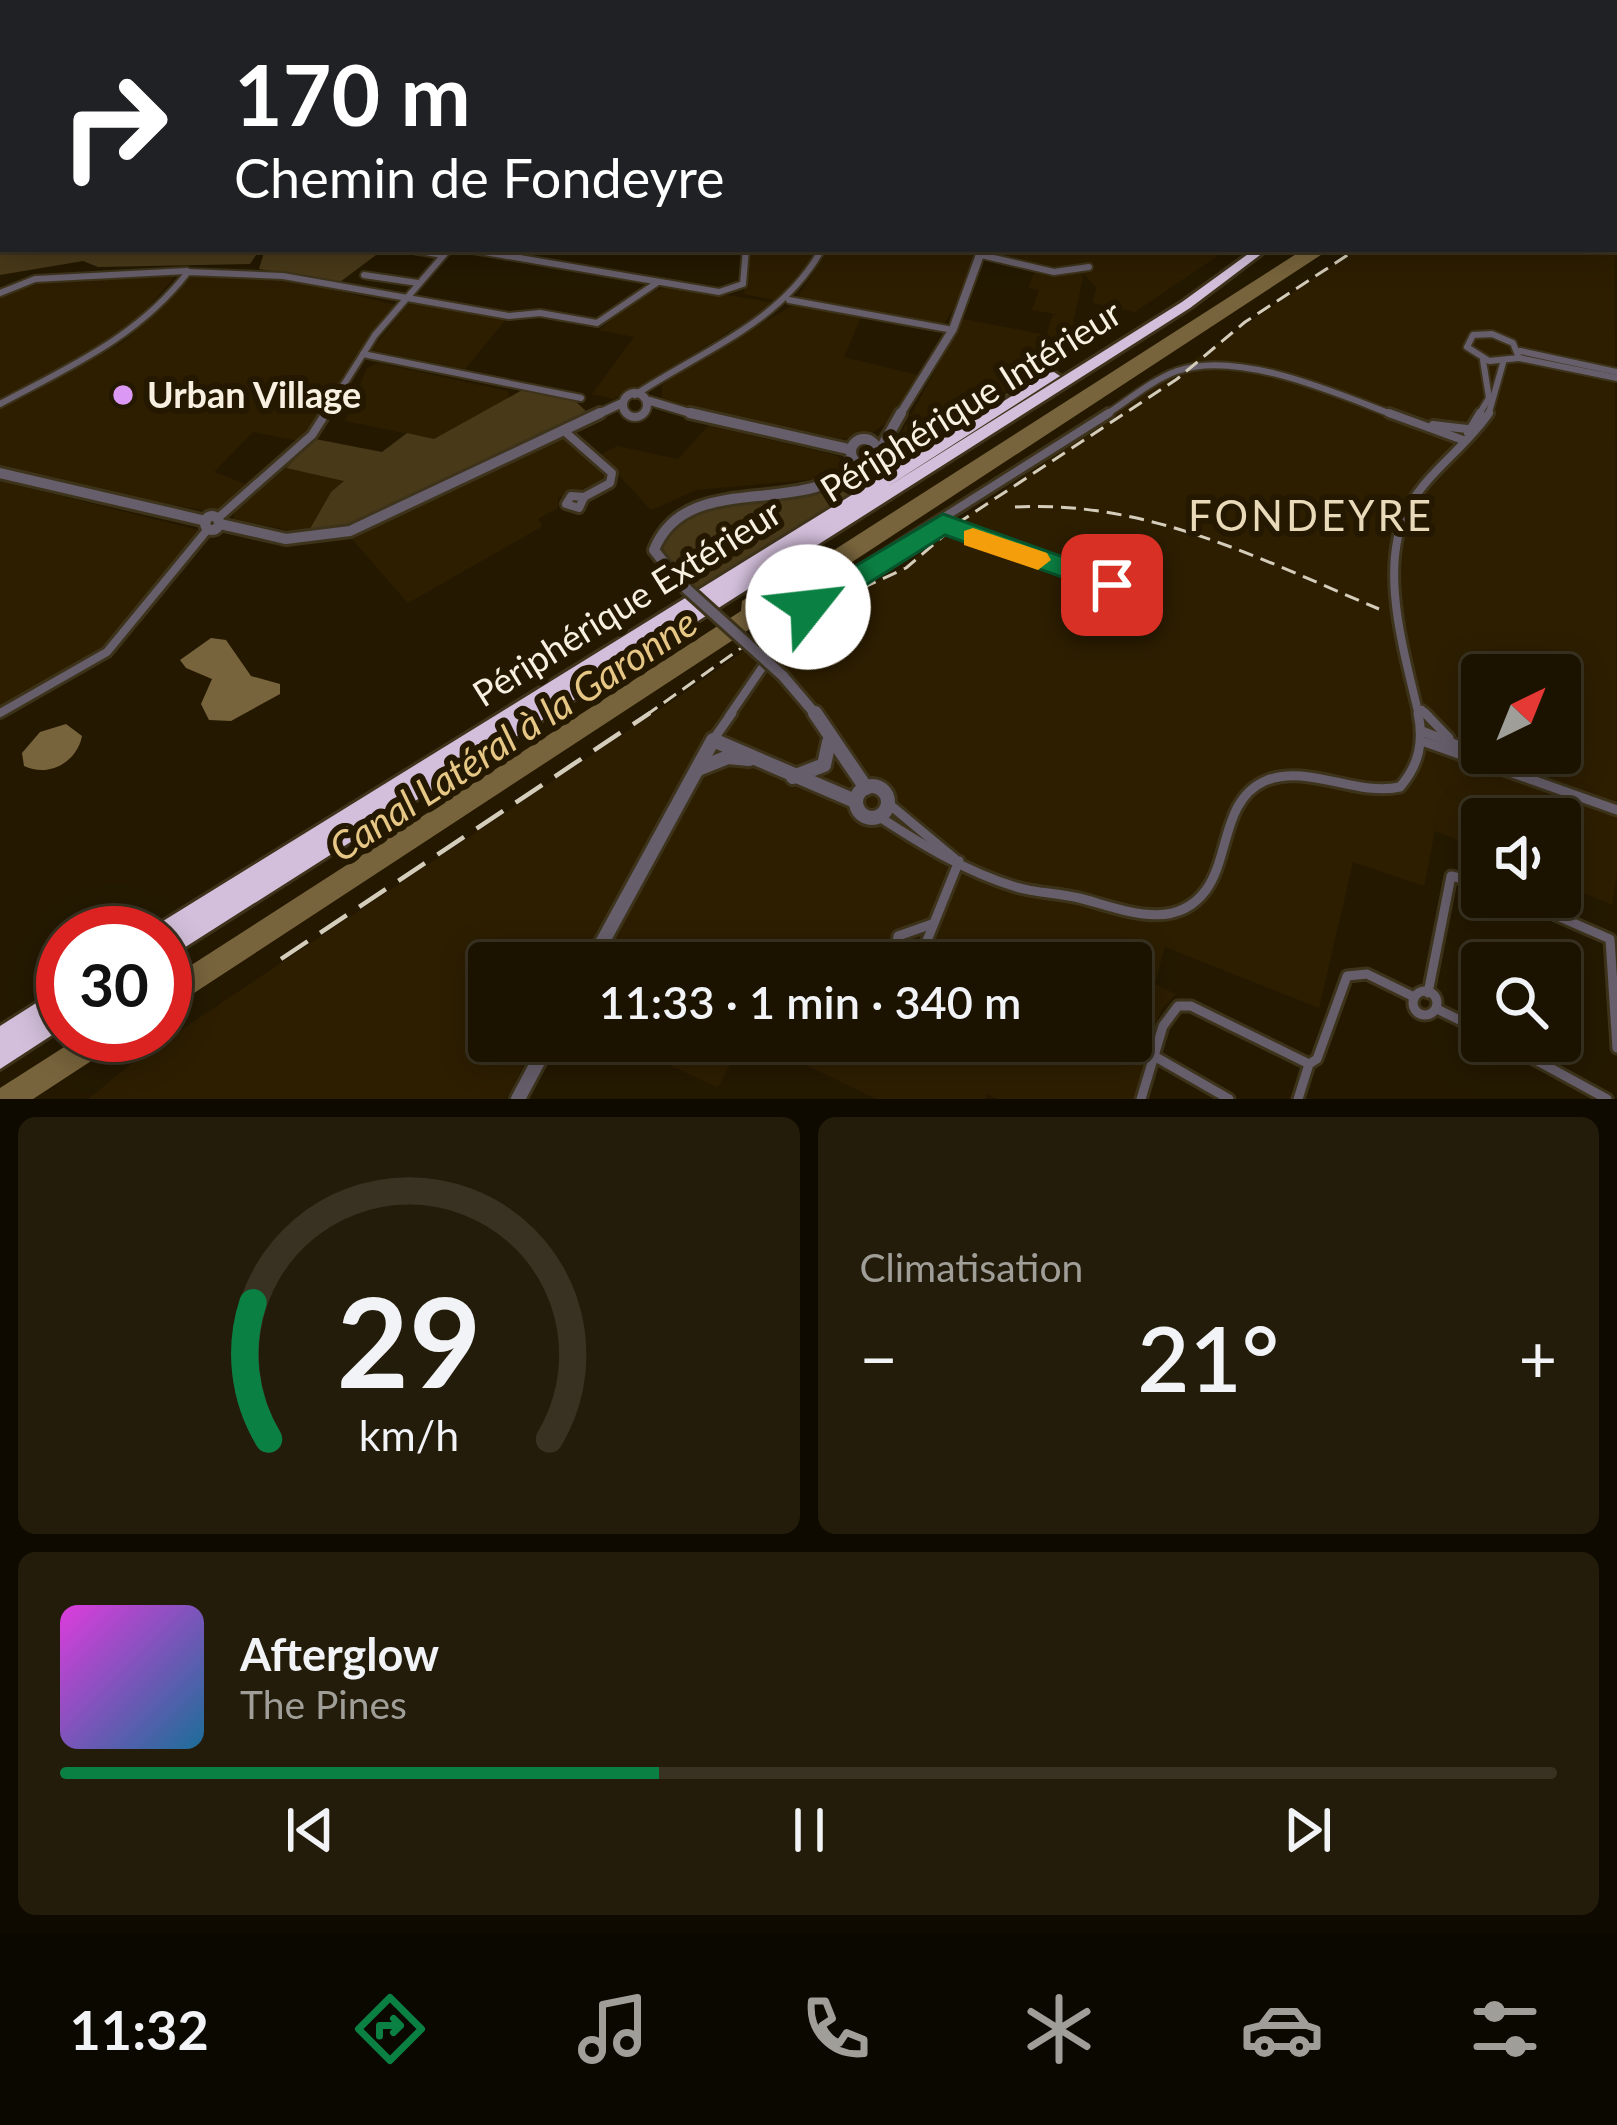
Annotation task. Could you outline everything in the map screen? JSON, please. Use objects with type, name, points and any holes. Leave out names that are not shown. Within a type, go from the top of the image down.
[{"type":"highway","name":"Périphérique Extérieur","points":[[192,914],[1184,295],[1243,252]]},
{"type":"highway","name":"Périphérique Intérieur","points":[[192,933],[1186,305],[1258,252]]},
{"type":"highway","points":[[0,1038],[36,1014]]},
{"type":"highway","points":[[0,1058],[36,1034]]},
{"type":"street","points":[[0,713],[89,666],[116,644],[167,573],[213,523],[309,439],[363,354],[446,252]]},
{"type":"street","points":[[484,252],[658,282],[735,290],[743,284],[746,252]]},
{"type":"street","points":[[622,408],[655,381],[787,300],[807,278],[820,252]]},
{"type":"street","points":[[848,448],[849,457],[859,463],[875,460],[953,330],[981,252],[1054,272],[1089,267]]},
{"type":"street","points":[[0,293],[35,279],[188,272],[283,276],[405,299],[597,323],[655,289],[658,282]]},
{"type":"street","points":[[0,404],[122,340],[151,316],[188,272]]},
{"type":"street","points":[[364,275],[418,283]]},
{"type":"street","points":[[787,300],[953,330]]},
{"type":"street","points":[[1520,355],[1503,363],[1483,359],[1467,347],[1472,335],[1500,336],[1520,355],[1617,375]]},
{"type":"street","points":[[363,354],[581,398]]},
{"type":"street","points":[[721,749],[855,801],[863,814],[878,816],[1009,885],[1160,916],[1195,902],[1208,887],[1238,807],[1251,789],[1268,780],[1303,776],[1360,792],[1390,791],[1412,776],[1422,736],[1421,709],[1402,642],[1395,544],[1411,504],[1455,451],[1489,398],[1483,359]]},
{"type":"street","points":[[1148,388],[1184,369],[1219,368],[1313,386],[1435,430],[1466,435],[1488,416],[1503,363]]},
{"type":"street","points":[[602,942],[698,769],[721,749],[728,721],[793,617],[943,524],[1173,369],[1215,364],[1301,379],[1466,435]]},
{"type":"street","points":[[647,404],[655,381]]},
{"type":"street","points":[[635,395],[671,411],[848,448],[897,424]]},
{"type":"street","points":[[0,472],[286,539],[336,536],[595,413],[647,404]]},
{"type":"street","points":[[562,429],[612,473],[610,483],[584,497]]},
{"type":"street","points":[[1435,430],[1455,451]]},
{"type":"street","points":[[866,442],[880,450]]},
{"type":"street","points":[[859,463],[853,473],[824,488],[709,504],[681,514],[660,532],[654,550],[680,584],[783,676],[866,788],[881,790],[889,804],[957,861]]},
{"type":"street","points":[[943,524],[1112,585],[1126,583]]},
{"type":"street","points":[[1421,709],[1461,746]]},
{"type":"street","points":[[790,777],[812,773],[829,758],[824,727]]},
{"type":"street","points":[[1422,736],[1461,747]]},
{"type":"street","points":[[1422,736],[1461,750]]},
{"type":"street","points":[[1524,774],[1617,810]]},
{"type":"street","points":[[855,801],[866,788]]},
{"type":"street","points":[[878,816],[889,804]]},
{"type":"street","points":[[924,942],[957,861]]},
{"type":"street","points":[[1461,878],[1451,876],[1428,993],[1437,1009],[1461,1021]]},
{"type":"street","points":[[1562,918],[1610,939],[1617,1048]]},
{"type":"street","points":[[897,942],[898,936],[933,923]]},
{"type":"street","points":[[1298,1099],[1346,976],[1367,974],[1412,996],[1421,1012],[1437,1009]]},
{"type":"street","points":[[1412,996],[1428,993]]},
{"type":"street","points":[[1141,1099],[1154,1056],[1178,1006],[1191,1006],[1310,1064]]},
{"type":"street","points":[[1154,1056],[1229,1099]]},
{"type":"street","points":[[518,1099],[538,1062]]},
{"type":"street","points":[[1539,1062],[1607,1099]]},
{"type":"shaded area","points":[[0,252],[258,252],[250,264],[98,267],[83,261],[0,275]]},
{"type":"shaded area","points":[[264,252],[380,252],[340,282],[259,269]]},
{"type":"shaded area","points":[[749,252],[816,252],[780,301],[744,294]]},
{"type":"shaded area","points":[[826,252],[974,252],[962,296],[944,324],[802,300],[799,295]]},
{"type":"shaded area","points":[[986,252],[1224,252],[1135,312],[1093,303],[1096,288],[1084,274],[1073,322],[1110,328],[894,461],[887,459],[963,319],[1046,335],[1053,315],[1059,315],[1032,310],[1039,290],[1028,288],[1035,271],[985,259]]},
{"type":"shaded area","points":[[1299,252],[1325,252],[192,994],[192,965],[741,611],[742,601],[761,589],[770,591]]},
{"type":"shaded area","points":[[1352,252],[1615,252],[1617,872],[1612,905],[1581,892],[1581,798],[1461,798],[1461,842],[1435,831],[1424,886],[1353,862],[1319,1008],[1165,947],[1155,984],[1176,994],[1161,1010],[1152,1040],[1152,942],[468,942],[468,1062],[526,1062],[506,1099],[88,1099],[134,1062],[192,1062],[192,1023],[671,702],[774,630],[784,617],[841,599],[901,570],[953,525]]},
{"type":"shaded area","points":[[194,274],[307,283],[395,305],[299,441],[253,432],[214,472],[249,485],[216,512],[135,499],[0,467],[0,407],[124,342]]},
{"type":"shaded area","points":[[176,275],[136,321],[79,361],[0,398],[0,296],[49,280]]},
{"type":"shaded area","points":[[669,286],[776,303],[637,388],[613,399],[592,394],[634,337],[599,330],[640,296]]},
{"type":"shaded area","points":[[409,304],[507,318],[465,369],[371,350]]},
{"type":"shaded area","points":[[793,305],[861,317],[844,357],[921,376],[896,416],[869,435],[842,439],[662,401],[662,385],[673,376]]},
{"type":"shaded area","points":[[378,363],[508,391],[509,400],[434,439],[345,421],[367,368]]},
{"type":"shaded area","points":[[524,389],[573,399],[587,412],[354,525],[307,534],[331,492],[344,481],[286,468],[315,439],[382,452],[407,433],[434,439]]},
{"type":"shaded area","points":[[1007,393],[1012,395],[695,589],[660,550],[673,530],[714,507],[846,486]]},
{"type":"shaded area","points":[[709,425],[838,456],[846,466],[828,478],[696,490],[651,510],[600,455],[617,446],[678,459]]},
{"type":"shaded area","points":[[555,436],[564,437],[607,479],[558,498],[558,508],[538,519],[543,526],[408,603],[351,538]]},
{"type":"shaded area","points":[[286,468],[346,480],[331,492],[307,534],[233,519],[235,511]]},
{"type":"shaded area","points":[[0,481],[198,530],[104,649],[0,708]]},
{"type":"shaded area","points":[[211,638],[226,640],[251,676],[280,684],[280,694],[231,721],[209,720],[201,704],[212,679],[186,668],[180,660]]},
{"type":"shaded area","points":[[66,724],[82,736],[68,760],[52,769],[24,766],[22,753],[40,732]]},
{"type":"shaded area","points":[[41,1062],[90,1062],[33,1099],[0,1099],[0,1088]]},
{"type":"shaded area","points":[[664,1062],[731,1062],[718,1088]]},
{"type":"shaded area","points":[[800,1062],[1145,1062],[1134,1099],[997,1099],[988,1094],[985,1099],[876,1099]]},
{"type":"railway","points":[[645,716],[761,634],[906,568],[961,521],[1177,379],[1245,322],[1352,252]]},
{"type":"railway","points":[[1015,507],[1064,507],[1157,523],[1246,553],[1379,609]]},
{"type":"railway","points":[[281,959],[650,713]]},
{"type":"slow traffic","points":[[973,538],[1038,560]]},
{"type":"place","name":"Urban Village","points":[[123,395]]},
{"type":"district","name":"FONDEYRE","points":[[1311,516]]},
{"type":"route","points":[[808,607],[943,524],[1112,585]]},
{"type":"water label","name":"Canal Latéral à la Garonne","points":[[513,735]]}]
